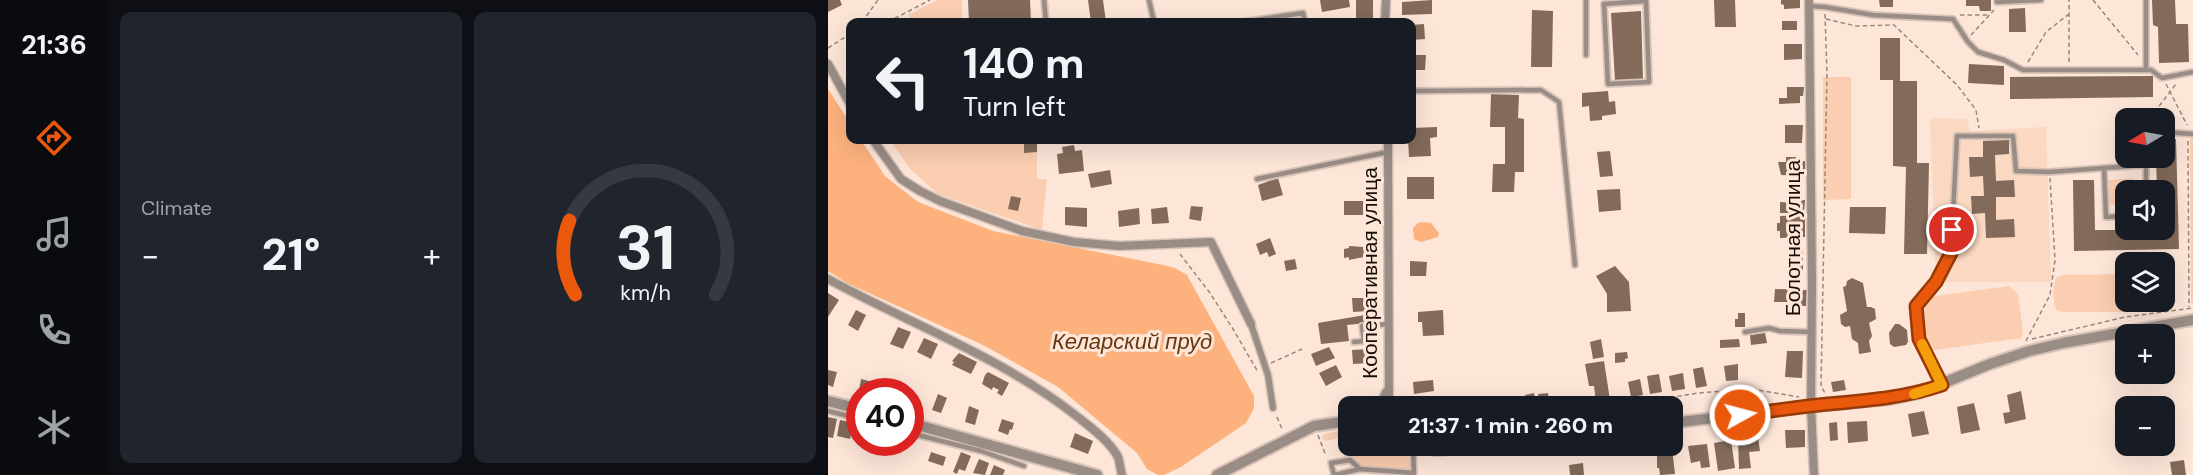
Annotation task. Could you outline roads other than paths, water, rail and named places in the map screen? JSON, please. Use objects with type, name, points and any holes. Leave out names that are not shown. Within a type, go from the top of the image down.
[{"type":"street","points":[[1385,18],[1386,0]]},
{"type":"street","name":"Болотная улица","points":[[1809,3],[1811,333],[1807,402],[1814,475]]},
{"type":"street","points":[[828,64],[846,97]]},
{"type":"street","points":[[876,144],[901,179],[920,191],[940,201],[1022,231],[1074,242],[1119,246],[1211,242],[1251,324],[1265,366],[1273,408]]},
{"type":"street","name":"Кооперативная улица","points":[[1388,144],[1389,396]]},
{"type":"street","points":[[828,279],[903,318],[955,341],[1051,396],[1093,429],[1112,448],[1119,459],[1122,475]]},
{"type":"street","points":[[1683,421],[1807,402],[1890,399],[1919,393],[1990,364],[2052,346],[2193,320]]},
{"type":"street","points":[[1384,396],[1389,385]]},
{"type":"street","points":[[828,401],[846,406]]},
{"type":"street","points":[[1217,475],[1314,426],[1338,422]]},
{"type":"street","points":[[924,427],[1093,474]]},
{"type":"lane","points":[[1044,0],[1046,18]]},
{"type":"lane","points":[[1149,0],[1153,18]]},
{"type":"lane","points":[[1586,0],[1586,55]]},
{"type":"lane","points":[[1999,1],[2041,0]]},
{"type":"lane","points":[[2146,0],[2146,67]]},
{"type":"lane","points":[[1646,1],[1649,82],[1608,84],[1604,4],[1646,1]]},
{"type":"lane","points":[[1809,3],[1874,15],[1953,19],[1966,40],[1978,52],[2004,60],[2023,70],[2146,67],[2162,78],[2176,77],[2190,72]]},
{"type":"lane","points":[[1270,18],[1304,13],[1305,18]]},
{"type":"lane","points":[[1416,91],[1541,90],[1559,102],[1575,265]]},
{"type":"lane","points":[[2175,133],[2191,134]]},
{"type":"lane","points":[[1942,385],[1919,339],[1916,306],[1936,282],[1951,253],[1957,136],[2013,136],[2016,171],[2049,172],[2146,165],[2146,180]]},
{"type":"lane","points":[[1257,179],[1388,152]]},
{"type":"lane","points":[[2104,168],[2106,217],[2115,217]]},
{"type":"lane","points":[[1354,342],[1364,341],[1362,326],[1388,324]]},
{"type":"lane","points":[[1745,332],[1769,328],[1811,333]]},
{"type":"lane","points":[[828,411],[846,416]]},
{"type":"lane","points":[[924,437],[981,451],[1024,466]]},
{"type":"lane","points":[[1360,470],[1350,460],[1331,464],[1334,475],[1360,470],[1414,473],[1413,456]]},
{"type":"water","name":"Келарский пруд","points":[[828,89],[846,117],[846,144],[864,144],[885,176],[918,202],[993,231],[1163,265],[1175,268],[1187,275],[1254,396],[1254,408],[1246,423],[1181,467],[1164,475],[1158,475],[1147,469],[1137,453],[1058,387],[983,345],[847,283],[828,271]]},
{"type":"water","points":[[1418,223],[1431,223],[1439,233],[1438,237],[1421,242],[1414,239],[1413,228]]}]
